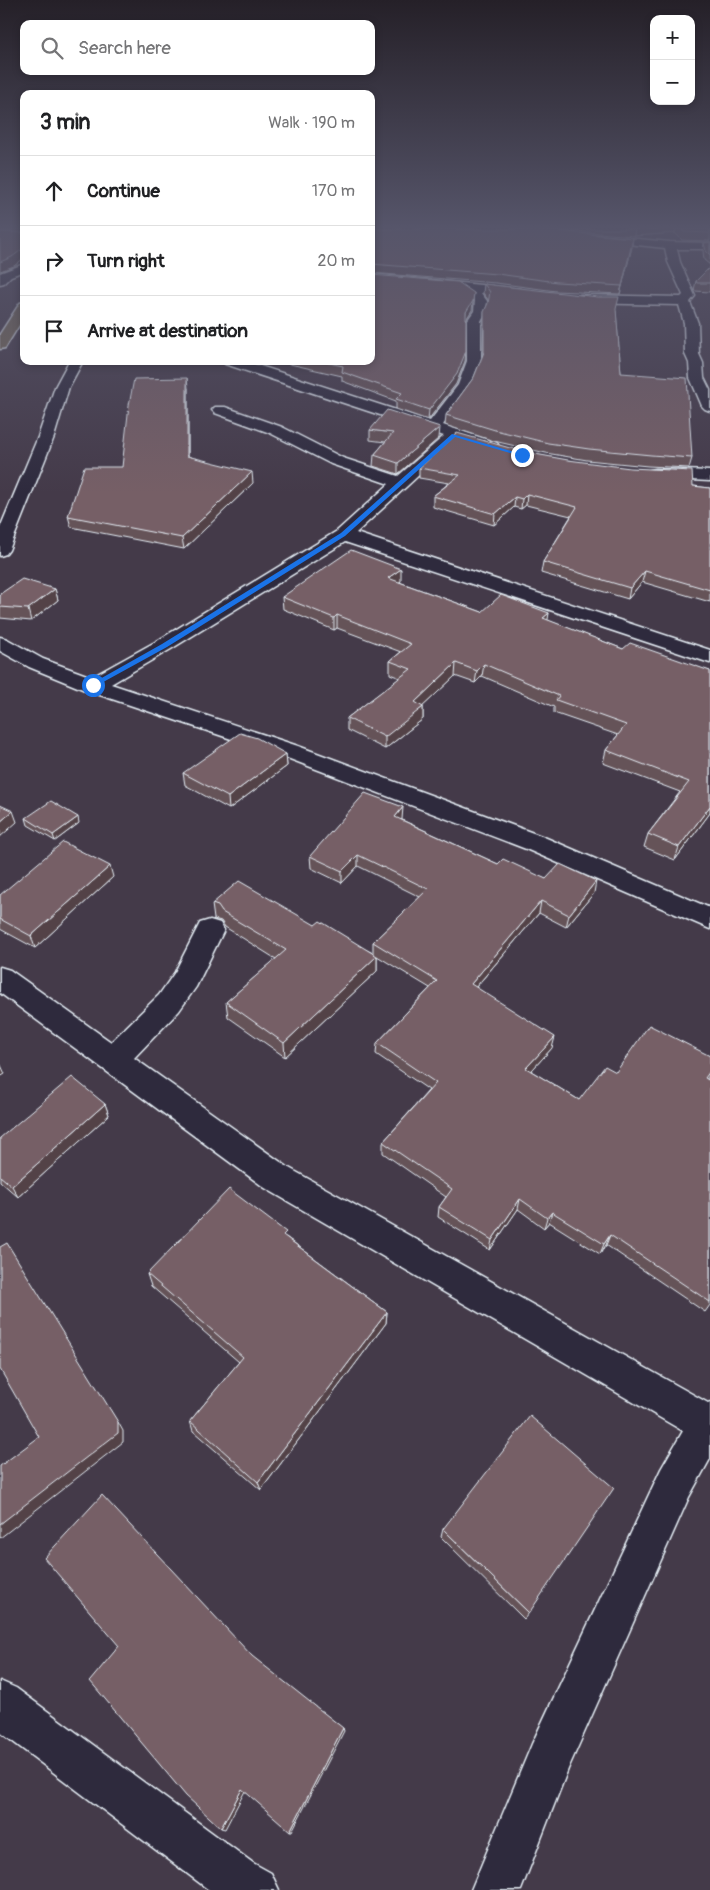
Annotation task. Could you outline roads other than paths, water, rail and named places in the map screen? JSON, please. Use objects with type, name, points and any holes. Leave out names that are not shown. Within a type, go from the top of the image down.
[{"type":"main road","points":[[0,344],[19,317]]},
{"type":"street","points":[[433,428],[465,386],[474,361],[474,321],[476,317]]},
{"type":"street","points":[[689,317],[692,354],[696,363],[697,378],[710,406]]},
{"type":"street","points":[[0,550],[46,437],[62,387],[74,365]]},
{"type":"street","points":[[242,365],[505,450]]},
{"type":"street","points":[[220,410],[276,430],[337,460],[402,482]]},
{"type":"street","points":[[93,685],[173,640],[343,535],[454,435]]},
{"type":"street","points":[[638,473],[710,476]]},
{"type":"street","points":[[343,535],[710,657]]},
{"type":"street","points":[[0,642],[36,663],[93,685],[290,751],[516,836],[710,919]]},
{"type":"street","points":[[113,1059],[169,1003],[186,979],[210,930]]},
{"type":"street","points":[[0,978],[277,1178],[709,1422],[675,1483],[548,1760],[496,1890]]},
{"type":"street","points":[[0,1704],[236,1880],[254,1890]]}]
